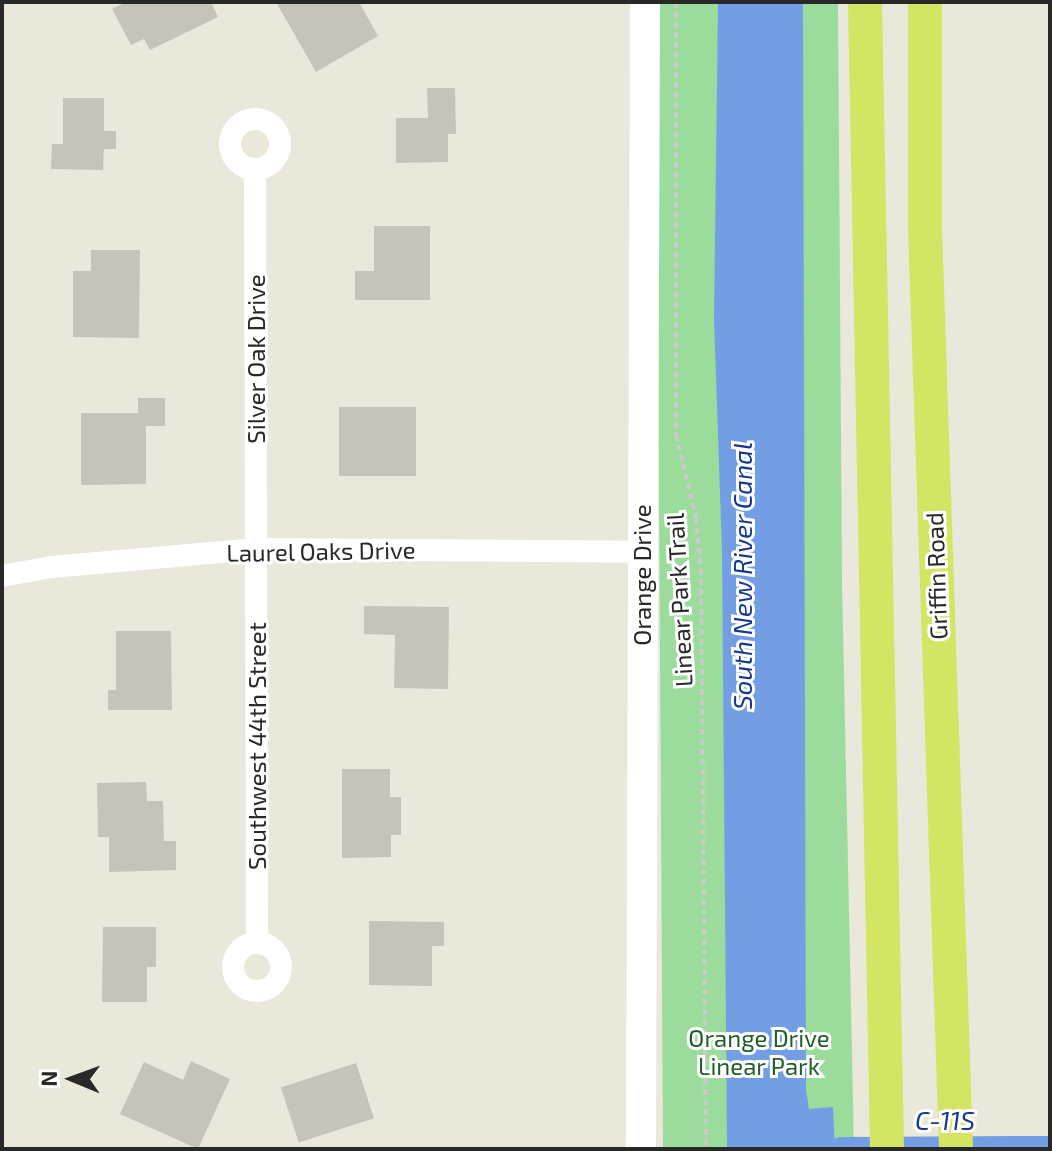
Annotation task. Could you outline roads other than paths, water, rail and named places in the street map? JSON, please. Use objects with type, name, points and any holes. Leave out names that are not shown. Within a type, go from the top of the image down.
[{"type":"main road","points":[[865,2],[887,1149]]},
{"type":"main road","name":"Griffin Road","points":[[925,2],[925,244],[956,1149]]},
{"type":"street","name":"Orange Drive","points":[[641,1149],[645,2]]},
{"type":"street","name":"Silver Oak Drive","points":[[255,169],[257,549]]},
{"type":"street","name":"Laurel Oaks Drive","points":[[2,576],[51,567],[257,549],[641,552]]},
{"type":"street","name":"Southwest 44th Street","points":[[257,549],[257,943]]},
{"type":"water","name":"South New River Canal","points":[[718,2],[803,2],[806,1090],[809,1109],[833,1107],[835,1149],[727,1149],[722,551],[714,319]]},
{"type":"waterway","name":"C-11S","points":[[841,1149],[1050,1148]]},
{"type":"park label","name":"Orange Drive Linear Park","points":[[759,1052]]}]
